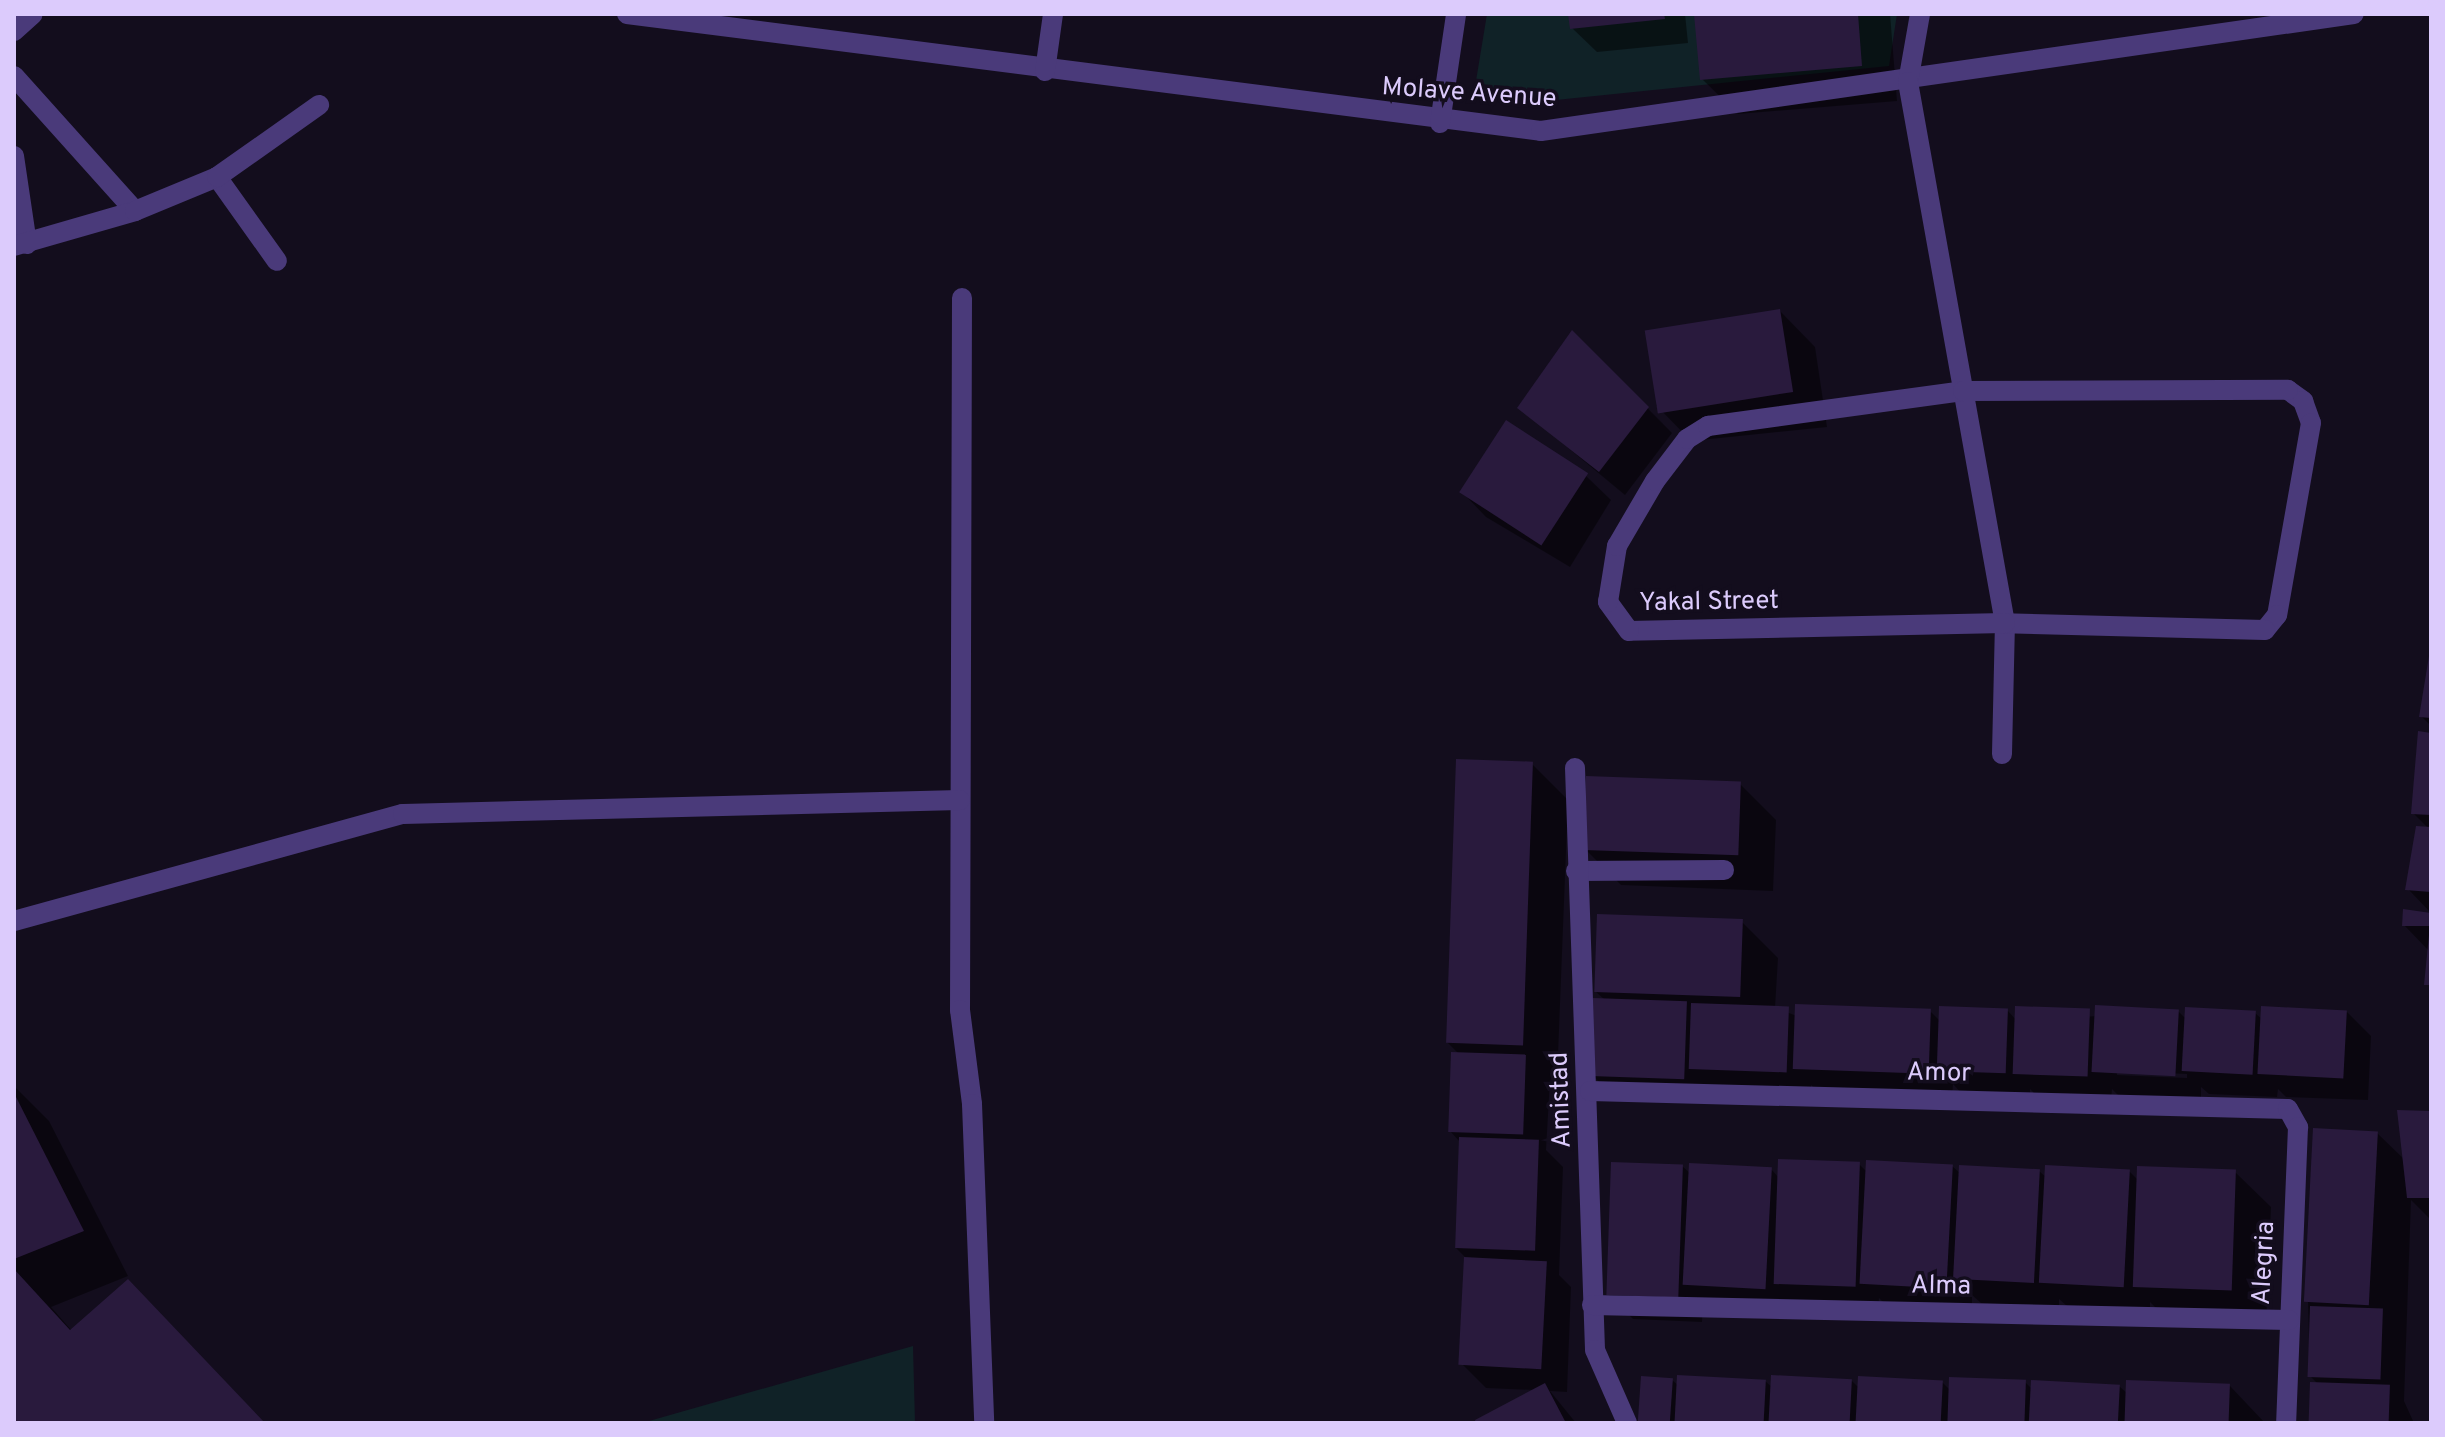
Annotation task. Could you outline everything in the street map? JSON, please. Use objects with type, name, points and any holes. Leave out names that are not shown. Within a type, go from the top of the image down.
[{"type":"street","points":[[14,31],[33,14]]},
{"type":"street","name":"Molave Avenue","points":[[627,14],[1440,123],[1541,131],[1908,82],[2354,14]]},
{"type":"street","points":[[1045,71],[1053,14]]},
{"type":"street","points":[[1440,123],[1456,14]]},
{"type":"street","points":[[1920,14],[1908,82],[2005,623],[2002,754]]},
{"type":"street","points":[[14,76],[135,211]]},
{"type":"street","points":[[14,156],[20,245],[135,211],[217,177],[319,105]]},
{"type":"street","points":[[217,177],[277,261]]},
{"type":"street","points":[[962,298],[960,1010],[972,1104],[984,1423]]},
{"type":"street","name":"Yakal Street","points":[[2288,390],[2303,401],[2311,423],[2277,615],[2265,630],[2005,623],[1629,631],[1608,602],[1617,546],[1671,460],[1708,426],[1963,391],[2288,390]]},
{"type":"street","name":"Amistad","points":[[1575,768],[1576,871],[1590,1091],[1595,1350],[1627,1423]]},
{"type":"street","points":[[14,921],[403,814],[960,800]]},
{"type":"street","points":[[1576,871],[1724,870]]},
{"type":"street","name":"Amor","points":[[1590,1091],[2288,1109]]},
{"type":"street","name":"Alegria","points":[[2286,1423],[2298,1127],[2288,1109]]},
{"type":"street","name":"Alma","points":[[1592,1305],[2289,1320]]},
{"type":"green space","points":[[1487,14],[1897,14],[1889,66],[1546,101],[1474,93]]},
{"type":"green space","points":[[913,1346],[915,1423],[642,1423]]},
{"type":"building","points":[[1568,14],[1664,14],[1665,19],[1570,29]]},
{"type":"building","points":[[1694,14],[1858,14],[1862,66],[1700,80]]},
{"type":"building","points":[[1780,309],[1793,392],[1658,413],[1645,330]]},
{"type":"building","points":[[1572,330],[1649,407],[1599,472],[1517,408]]},
{"type":"building","points":[[1506,420],[1588,473],[1541,546],[1459,492]]},
{"type":"building","points":[[2431,656],[2431,718],[2419,717]]},
{"type":"building","points":[[2418,731],[2431,733],[2431,815],[2411,814]]},
{"type":"building","points":[[1456,759],[1533,762],[1523,1046],[1446,1043]]},
{"type":"building","points":[[1586,776],[1741,781],[1738,855],[1583,850]]},
{"type":"building","points":[[2416,826],[2431,827],[2431,892],[2405,890]]},
{"type":"building","points":[[2403,909],[2431,913],[2431,926],[2402,926]]},
{"type":"building","points":[[1597,914],[1743,919],[1740,997],[1594,992]]},
{"type":"building","points":[[2429,935],[2431,985],[2424,985]]},
{"type":"building","points":[[1593,998],[1687,1001],[1684,1079],[1590,1076]]},
{"type":"building","points":[[1691,1003],[1789,1006],[1787,1072],[1689,1069]]},
{"type":"building","points":[[1795,1004],[1931,1009],[1929,1074],[1793,1069]]},
{"type":"building","points":[[2095,1005],[2179,1009],[2175,1076],[2091,1072]]},
{"type":"building","points":[[1939,1006],[2008,1008],[2006,1073],[1937,1071]]},
{"type":"building","points":[[2015,1006],[2090,1009],[2088,1077],[2013,1074]]},
{"type":"building","points":[[2261,1006],[2347,1011],[2343,1078],[2257,1074]]},
{"type":"building","points":[[2185,1007],[2256,1011],[2253,1075],[2182,1071]]},
{"type":"building","points":[[1451,1052],[1526,1055],[1523,1135],[1448,1132]]},
{"type":"building","points":[[14,1093],[84,1231],[14,1259]]},
{"type":"building","points":[[2397,1110],[2431,1111],[2431,1198],[2407,1198]]},
{"type":"building","points":[[2313,1128],[2378,1131],[2369,1305],[2304,1302]]},
{"type":"building","points":[[1459,1137],[1539,1140],[1535,1251],[1455,1248]]},
{"type":"building","points":[[1778,1159],[1860,1162],[1856,1287],[1774,1284]]},
{"type":"building","points":[[1866,1160],[1953,1165],[1946,1288],[1860,1284]]},
{"type":"building","points":[[1611,1162],[1683,1165],[1678,1297],[1606,1295]]},
{"type":"building","points":[[1689,1163],[1772,1167],[1766,1289],[1683,1285]]},
{"type":"building","points":[[1959,1165],[2040,1169],[2034,1283],[1953,1279]]},
{"type":"building","points":[[2045,1165],[2130,1169],[2124,1287],[2039,1283]]},
{"type":"building","points":[[2137,1166],[2236,1169],[2232,1290],[2133,1287]]},
{"type":"building","points":[[1464,1257],[1547,1261],[1541,1369],[1458,1365]]},
{"type":"building","points":[[14,1269],[70,1330],[128,1279],[265,1423],[14,1423]]},
{"type":"building","points":[[2310,1306],[2383,1309],[2380,1380],[2308,1377]]},
{"type":"building","points":[[1677,1375],[1766,1380],[1764,1423],[1674,1423]]},
{"type":"building","points":[[1771,1375],[1852,1379],[1850,1423],[1768,1423]]},
{"type":"building","points":[[1641,1376],[1673,1378],[1670,1423],[1638,1423]]},
{"type":"building","points":[[1858,1376],[1943,1380],[1941,1423],[1856,1423]]},
{"type":"building","points":[[1949,1377],[2026,1380],[2024,1423],[1947,1423]]},
{"type":"building","points":[[2031,1380],[2120,1385],[2118,1423],[2029,1423]]},
{"type":"building","points":[[2126,1380],[2230,1384],[2229,1423],[2124,1423]]},
{"type":"building","points":[[2310,1382],[2390,1385],[2389,1423],[2309,1423]]},
{"type":"building","points":[[1545,1383],[1566,1423],[1476,1423],[1475,1420]]}]
